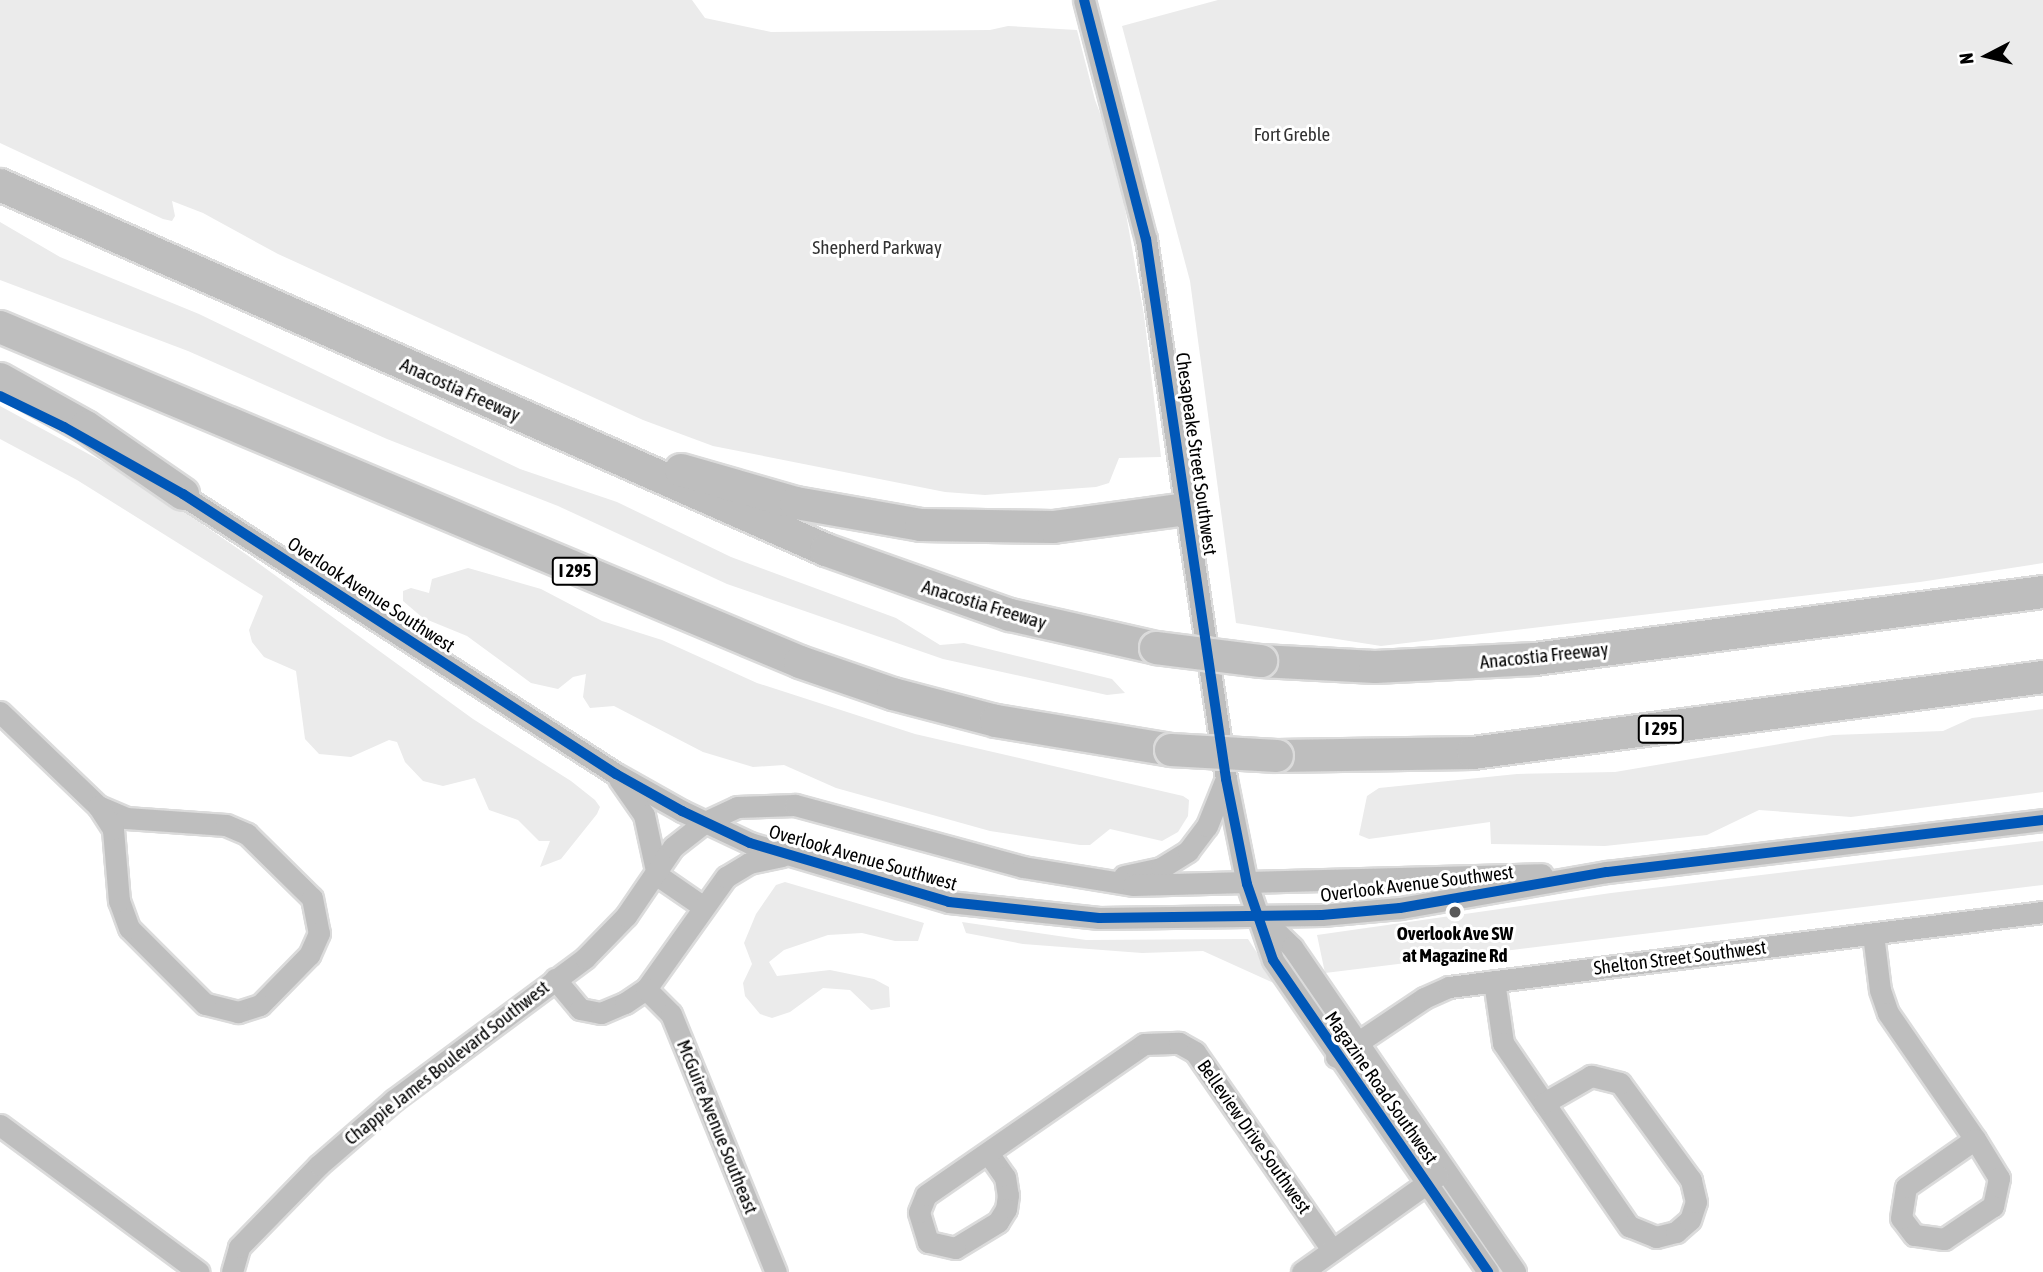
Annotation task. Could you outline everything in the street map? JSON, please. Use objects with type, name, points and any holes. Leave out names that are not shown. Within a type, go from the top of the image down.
[{"type":"highway","name":"Anacostia Freeway","points":[[0,185],[425,374],[868,566],[1010,615],[1156,648],[1261,661],[1375,667],[1496,662],[2002,598],[2043,590]]},
{"type":"highway","name":"I 295","points":[[0,327],[800,662],[893,694],[996,721],[1171,750],[1277,756],[1474,753],[2043,677]]},
{"type":"highway","points":[[425,374],[673,467],[796,503],[871,519],[954,527],[1021,528],[1186,509]]},
{"type":"highway","points":[[0,380],[86,427],[183,494]]},
{"type":"street","name":"Chesapeake Street Southwest","points":[[1084,0],[1146,239],[1226,779],[1247,884],[1259,916]]},
{"type":"street","name":"Overlook Avenue Southwest","points":[[0,396],[64,427],[183,494],[616,774],[705,822],[787,856],[862,880],[984,908],[1111,919],[1259,916],[1400,908],[1607,872],[2043,820]]},
{"type":"street","points":[[0,712],[98,806],[113,828],[119,901],[129,928],[205,1004],[238,1012],[260,1005],[309,955],[319,933],[312,898],[247,834],[226,825],[126,818],[98,806]]},
{"type":"street","points":[[616,774],[644,815],[657,875],[702,906]]},
{"type":"street","points":[[1094,880],[1149,872],[1188,851],[1207,825],[1226,779]]},
{"type":"street","name":"Overlook Avenue Southwest","points":[[705,822],[746,805],[795,805],[1023,867],[1094,880],[1151,886],[1607,872]]},
{"type":"street","name":"Chappie James Boulevard Southwest","points":[[232,1272],[239,1247],[319,1165],[394,1100],[555,979],[611,933],[657,875],[673,847],[705,822]]},
{"type":"street","name":"Chappie James Boulevard Southwest","points":[[555,979],[580,1009],[601,1013],[646,989],[702,906],[736,870],[756,860],[787,856]]},
{"type":"street","name":"Shelton Street Southwest","points":[[1336,1057],[1437,991],[1494,981],[2043,912]]},
{"type":"street","name":"Magazine Road Southwest","points":[[1259,916],[1292,947],[1356,1043],[1488,1272]]},
{"type":"street","name":"Magazine Road Southwest","points":[[1259,916],[1273,960],[1336,1057],[1434,1178],[1515,1272]]},
{"type":"street","points":[[1873,934],[1884,1005],[1975,1139],[1999,1178],[1993,1206],[1944,1239],[1913,1235],[1901,1218],[1906,1187],[1975,1139]]},
{"type":"street","points":[[1494,981],[1500,1036],[1544,1103],[1629,1226],[1656,1237],[1676,1232],[1690,1220],[1696,1202],[1691,1180],[1620,1083],[1591,1076],[1544,1103]]},
{"type":"street","name":"McGuire Avenue Southeast","points":[[646,989],[671,1014],[776,1272]]},
{"type":"street","name":"Belleview Drive Southwest","points":[[988,1153],[1004,1177],[1008,1195],[998,1222],[955,1248],[928,1242],[919,1212],[926,1195],[1144,1044],[1180,1043],[1195,1052],[1332,1250]]},
{"type":"street","points":[[0,1125],[199,1272]]},
{"type":"street","points":[[1302,1272],[1434,1178]]},
{"type":"green space","name":"Shepherd Parkway","points":[[0,0],[692,0],[705,18],[771,32],[990,30],[1008,26],[1077,30],[1095,100],[1115,152],[1144,315],[1161,457],[1119,458],[1109,483],[1096,487],[985,495],[945,492],[713,446],[643,420],[278,254],[203,213],[172,201],[175,216],[172,221],[163,219],[0,143]]},
{"type":"green space","name":"Fort Greble","points":[[1218,0],[2043,0],[2043,563],[1920,582],[1381,646],[1236,623],[1190,281],[1122,26]]},
{"type":"green space","points":[[0,222],[60,257],[199,314],[520,469],[617,502],[731,557],[896,618],[940,645],[964,643],[1112,679],[1125,693],[1107,695],[943,659],[727,584],[558,506],[387,439],[188,351],[0,280]]},
{"type":"green space","points":[[0,406],[144,484],[250,557],[473,719],[571,781],[595,800],[600,807],[597,814],[561,859],[540,867],[550,841],[539,841],[518,820],[489,810],[475,778],[443,786],[423,781],[405,762],[397,742],[389,740],[351,757],[319,754],[305,739],[296,671],[264,657],[252,642],[249,630],[263,596],[77,480],[0,439]]},
{"type":"green space","points":[[468,568],[541,589],[602,621],[662,640],[757,683],[915,734],[1183,796],[1189,800],[1188,816],[1178,832],[1162,841],[1110,829],[1090,845],[1080,845],[990,831],[836,788],[784,765],[753,767],[703,752],[614,706],[590,708],[583,697],[586,674],[573,677],[558,689],[531,683],[467,636],[423,618],[403,601],[403,591],[411,588],[429,593],[432,579]]},
{"type":"green space","points":[[2043,709],[2043,792],[1851,817],[1759,810],[1707,835],[1605,846],[1491,844],[1490,822],[1369,839],[1359,835],[1367,796],[1379,788],[1517,774],[1615,772],[1833,735],[1943,731],[1972,718]]},
{"type":"green space","points":[[2043,841],[2043,885],[1325,973],[1317,935],[1611,893]]},
{"type":"green space","points":[[785,882],[924,923],[918,941],[895,941],[862,933],[828,935],[784,950],[769,962],[777,976],[830,970],[874,979],[889,987],[890,1007],[871,1010],[850,990],[823,988],[790,1012],[772,1018],[760,1014],[745,996],[743,983],[752,964],[744,943],[756,914],[776,885]]},
{"type":"green space","points":[[962,922],[1086,940],[1248,939],[1278,985],[1203,951],[1142,953],[1023,944],[966,933]]},
{"type":"cycle path","points":[[1084,0],[1146,239],[1226,779],[1247,884],[1273,960],[1488,1272]]},
{"type":"cycle path","points":[[0,396],[64,427],[183,494],[616,774],[682,811],[750,843],[949,902],[1099,918],[1322,915],[1400,908],[1607,872],[2043,820]]},
{"type":"place","name":"Overlook Ave SW at Magazine Rd","points":[[1455,912]]}]
